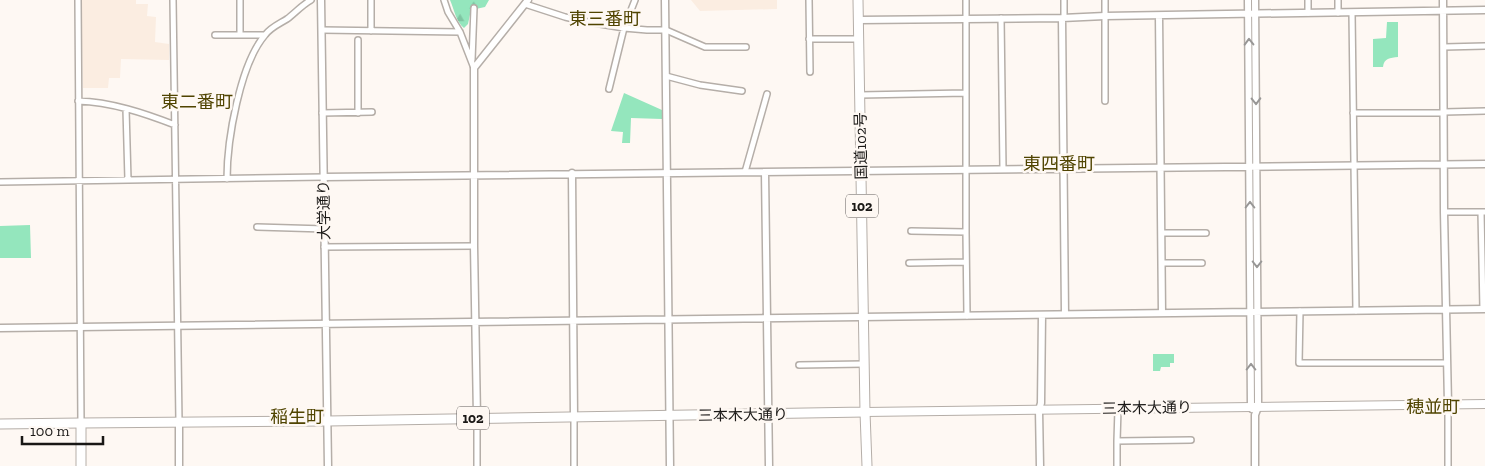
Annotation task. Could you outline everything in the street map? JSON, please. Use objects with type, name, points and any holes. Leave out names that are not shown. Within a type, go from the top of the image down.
[{"type":"main road","name":"国道102号","points":[[858,0],[867,466]]},
{"type":"main road","name":"三本木大通り","points":[[0,424],[328,421],[865,412],[1255,409],[1485,404]]},
{"type":"main road","points":[[81,423],[82,466]]},
{"type":"street","points":[[78,0],[81,423]]},
{"type":"street","points":[[174,0],[179,466]]},
{"type":"street","points":[[240,0],[240,35]]},
{"type":"street","points":[[227,179],[230,141],[249,61],[264,35],[270,29],[287,19],[311,0]]},
{"type":"street","name":"大学通り","points":[[321,0],[328,466]]},
{"type":"street","points":[[371,0],[371,31]]},
{"type":"street","points":[[444,0],[448,12],[460,32],[473,65]]},
{"type":"street","points":[[609,89],[624,28],[635,0]]},
{"type":"street","points":[[666,0],[670,466]]},
{"type":"street","points":[[809,0],[810,72]]},
{"type":"street","points":[[966,0],[967,316]]},
{"type":"street","points":[[1064,0],[1066,314]]},
{"type":"street","points":[[1105,0],[1105,101]]},
{"type":"street","points":[[1248,0],[1252,14]]},
{"type":"street","points":[[1255,0],[1252,14],[1255,466]]},
{"type":"street","points":[[1308,0],[1308,13]]},
{"type":"street","points":[[1338,0],[1338,13]]},
{"type":"street","points":[[1443,0],[1448,466]]},
{"type":"street","points":[[473,65],[527,2],[565,17],[624,28],[666,30],[705,47],[746,47]]},
{"type":"street","points":[[474,8],[474,246],[477,466]]},
{"type":"street","points":[[858,20],[1485,10]]},
{"type":"street","points":[[1352,13],[1356,311]]},
{"type":"street","points":[[1159,16],[1163,263],[1162,313]]},
{"type":"street","points":[[1001,18],[1003,169]]},
{"type":"street","points":[[322,30],[460,32]]},
{"type":"street","points":[[215,35],[264,35]]},
{"type":"street","points":[[810,39],[859,39]]},
{"type":"street","points":[[358,40],[358,113]]},
{"type":"street","points":[[1444,47],[1485,46]]},
{"type":"street","points":[[666,76],[742,91]]},
{"type":"street","points":[[860,95],[966,93]]},
{"type":"street","points":[[745,172],[767,94]]},
{"type":"street","points":[[78,101],[93,101],[126,109],[175,125]]},
{"type":"street","points":[[126,109],[128,180]]},
{"type":"street","points":[[1353,113],[1485,111]]},
{"type":"street","points":[[322,113],[372,112]]},
{"type":"street","points":[[0,182],[572,173],[1485,164]]},
{"type":"street","points":[[765,172],[768,466]]},
{"type":"street","points":[[572,173],[574,466]]},
{"type":"street","points":[[0,328],[1484,309],[1483,212],[1444,212]]},
{"type":"street","points":[[257,227],[324,229]]},
{"type":"street","points":[[911,231],[966,232]]},
{"type":"street","points":[[1162,233],[1206,233]]},
{"type":"street","points":[[324,246],[474,246]]},
{"type":"street","points":[[909,263],[966,262]]},
{"type":"street","points":[[1163,263],[1202,263]]},
{"type":"street","points":[[1300,311],[1299,363],[1447,363]]},
{"type":"street","points":[[1040,466],[1039,410],[1041,403],[1042,315]]},
{"type":"street","points":[[799,365],[864,364]]},
{"type":"street","points":[[1116,466],[1118,409]]},
{"type":"street","points":[[1117,441],[1192,440]]},
{"type":"shaded area","points":[[81,0],[136,0],[136,4],[148,4],[147,16],[156,17],[155,42],[169,44],[169,60],[121,59],[120,78],[109,78],[108,88],[83,88]]},
{"type":"shaded area","points":[[691,0],[777,0],[777,9],[700,11]]},
{"type":"green space","points":[[450,0],[489,0],[485,7],[471,10],[468,24],[464,28],[457,19]]},
{"type":"green space","points":[[1387,22],[1398,22],[1398,57],[1386,60],[1383,67],[1373,67],[1373,39],[1386,38]]},
{"type":"green space","points":[[624,93],[662,110],[662,119],[631,118],[630,143],[622,143],[623,132],[611,131]]},
{"type":"green space","points":[[30,225],[31,258],[0,258],[0,226]]},
{"type":"green space","points":[[1153,354],[1174,354],[1174,363],[1170,363],[1170,367],[1161,367],[1160,371],[1153,371]]},
{"type":"district","name":"東三番町","points":[[605,19]]},
{"type":"district","name":"東二番町","points":[[197,102]]},
{"type":"district","name":"東四番町","points":[[1059,164]]},
{"type":"district","name":"穂並町","points":[[1433,407]]},
{"type":"district","name":"稲生町","points":[[297,417]]}]
